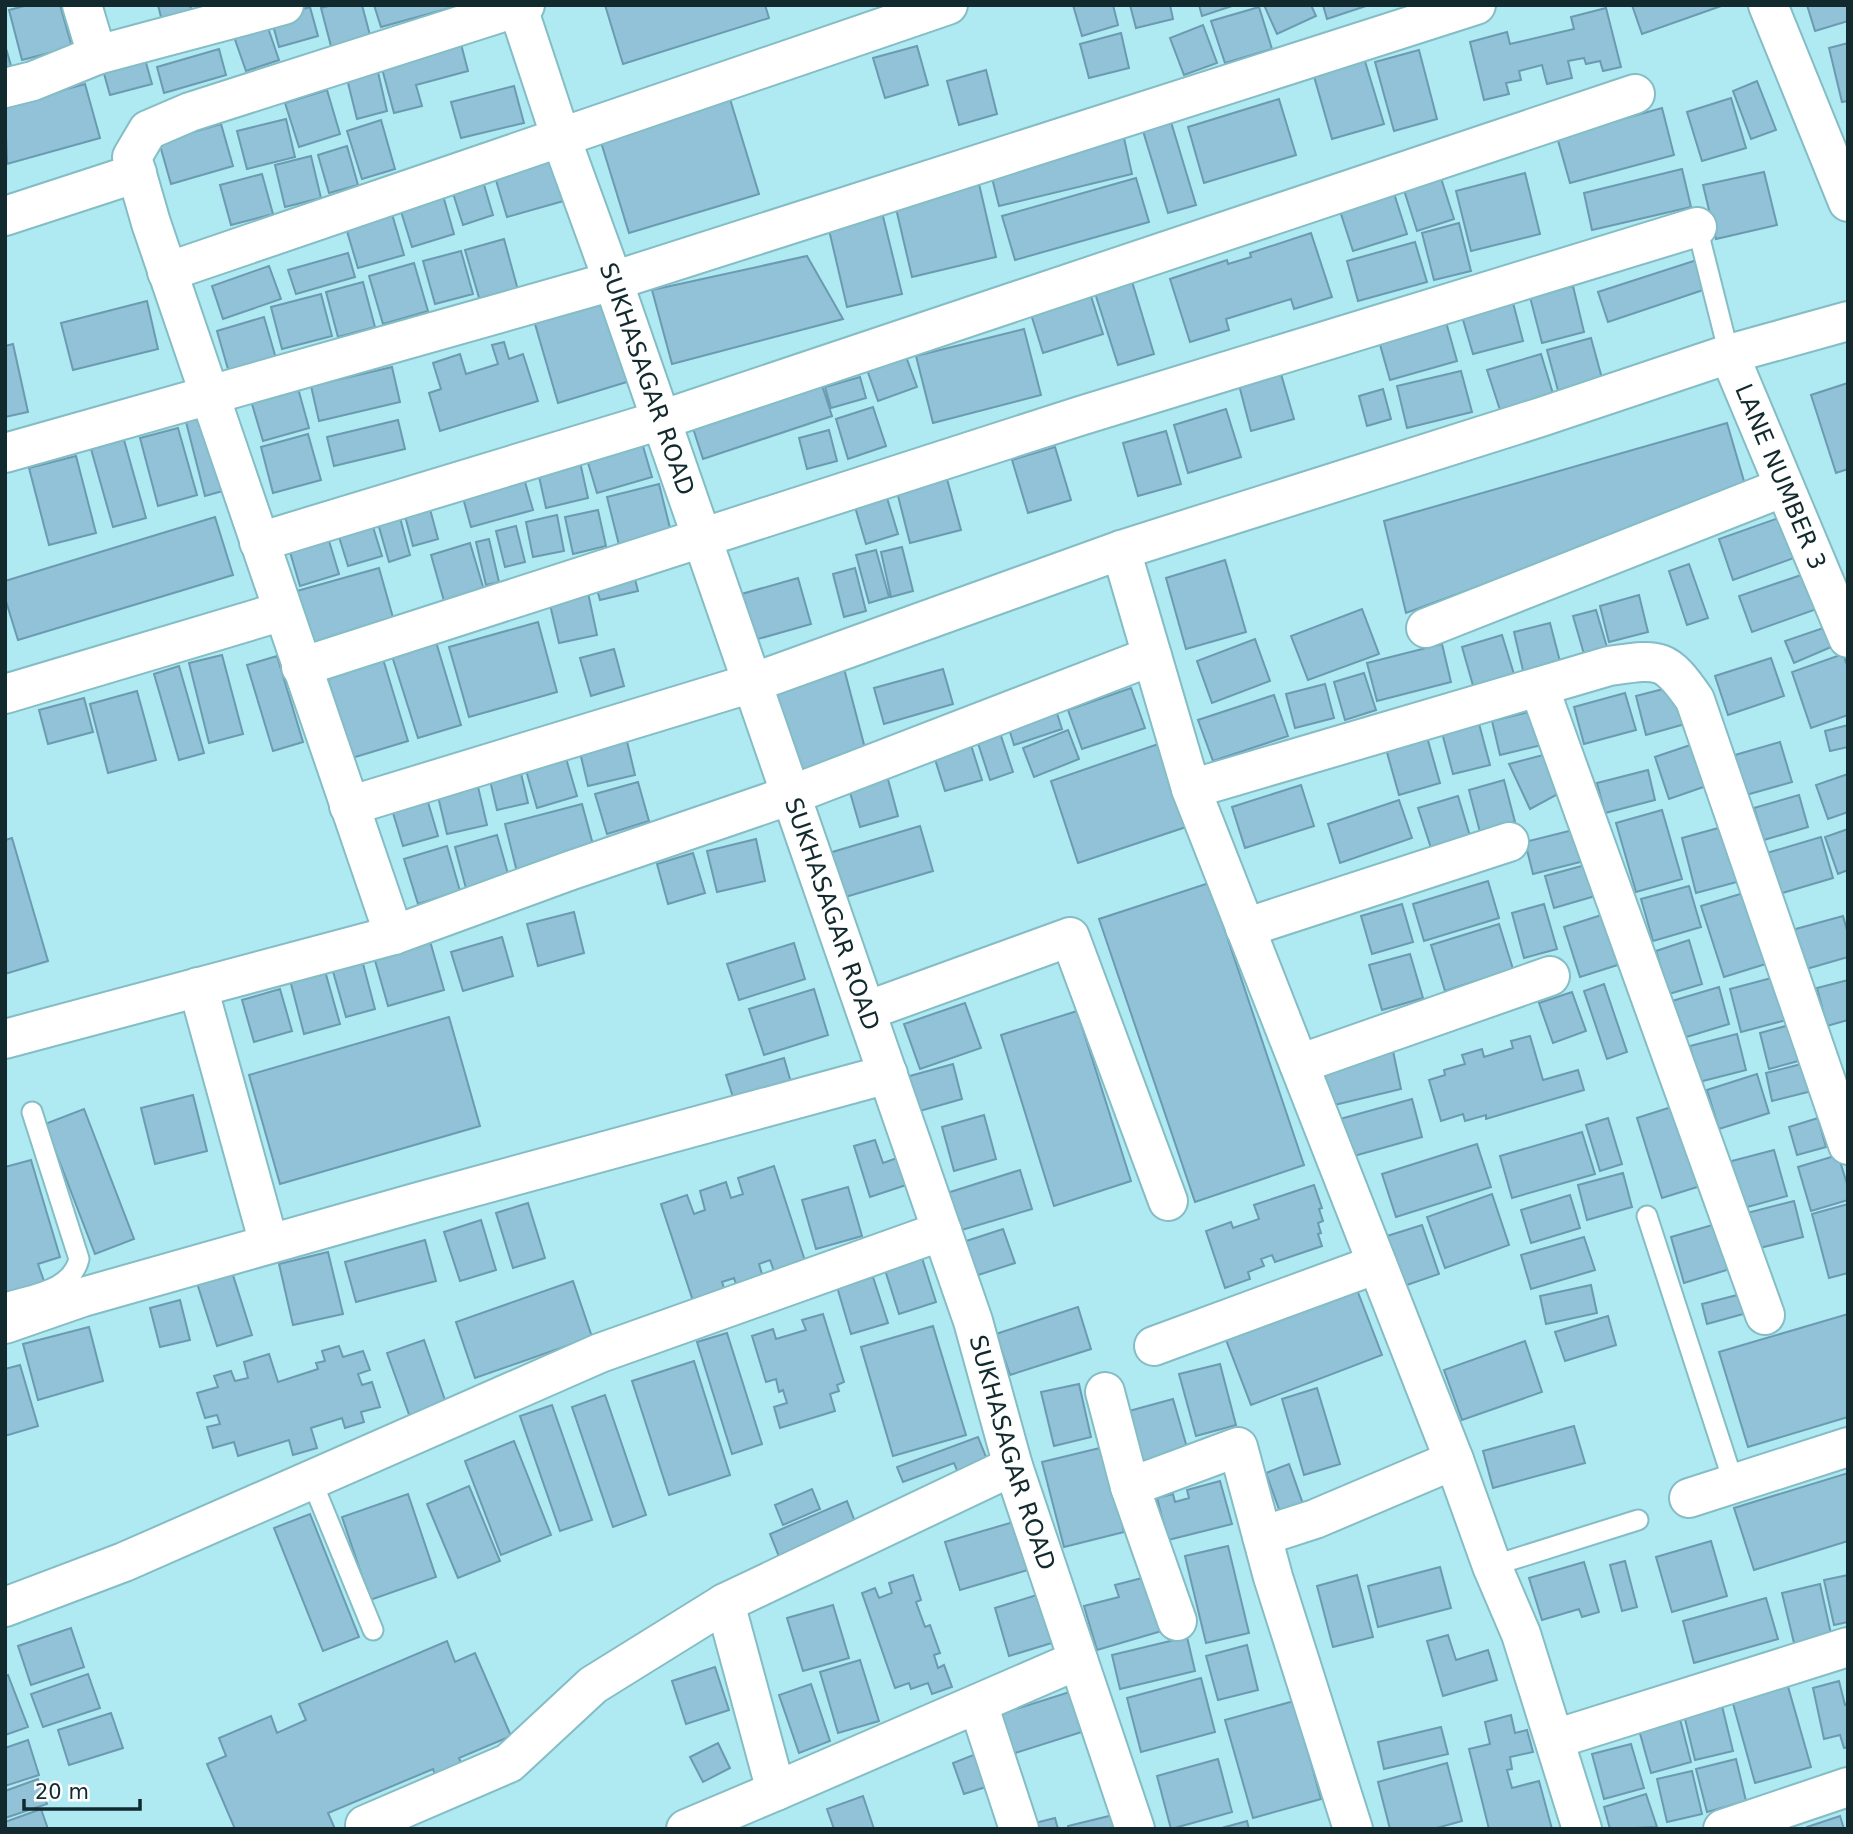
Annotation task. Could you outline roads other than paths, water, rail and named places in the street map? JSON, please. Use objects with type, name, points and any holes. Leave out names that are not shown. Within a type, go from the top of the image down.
[{"type":"street","points":[[82,5],[97,55]]},
{"type":"street","points":[[5,88],[33,81],[97,55],[284,5]]},
{"type":"street","points":[[167,272],[948,5]]},
{"type":"street","points":[[5,453],[613,281],[1476,5]]},
{"type":"street","points":[[1768,5],[1848,202]]},
{"type":"street","points":[[394,935],[167,272],[132,157],[148,130],[169,121],[248,92],[520,6]]},
{"type":"street","name":"SUKHASAGAR ROAD","points":[[520,6],[561,138],[973,1321],[1013,1466],[1135,1829]]},
{"type":"street","points":[[259,542],[661,420],[1635,94]]},
{"type":"street","points":[[5,216],[136,173]]},
{"type":"street","points":[[302,667],[701,536],[1080,416],[1698,227]]},
{"type":"street","points":[[349,806],[752,683],[1121,550],[1541,417],[1729,354],[1848,321]]},
{"type":"street","name":"LANE NUMBER 3","points":[[1729,354],[1848,638]]},
{"type":"street","points":[[1426,628],[1784,487]]},
{"type":"street","points":[[1121,550],[1191,789],[1454,1460],[1492,1566],[1521,1634],[1582,1829]]},
{"type":"street","points":[[8,682],[283,611]]},
{"type":"street","points":[[5,1039],[394,935],[569,871],[791,795],[1152,656]]},
{"type":"street","points":[[1191,789],[1609,666],[1652,660],[1677,673],[1695,700],[1848,1145]]},
{"type":"street","points":[[1539,687],[1765,1315]]},
{"type":"street","points":[[1245,928],[1509,842]]},
{"type":"street","points":[[866,1011],[1070,937],[1168,1200]]},
{"type":"street","points":[[1299,1064],[1549,976]]},
{"type":"street","points":[[198,987],[270,1244]]},
{"type":"street","points":[[5,1324],[83,1297],[270,1244],[888,1074]]},
{"type":"street","points":[[5,1606],[124,1562],[600,1353],[942,1231]]},
{"type":"street","points":[[1154,1346],[1377,1264]]},
{"type":"street","points":[[1105,1392],[1130,1487],[1177,1621]]},
{"type":"street","points":[[1130,1487],[1238,1447],[1273,1577],[1353,1829]]},
{"type":"street","points":[[1689,1498],[1848,1447]]},
{"type":"street","points":[[1262,1536],[1315,1519],[1454,1460]]},
{"type":"street","points":[[366,1829],[365,1825],[509,1763],[593,1685],[725,1603],[1013,1466]]},
{"type":"street","points":[[725,1603],[776,1791]]},
{"type":"street","points":[[1555,1740],[1848,1647]]},
{"type":"street","points":[[686,1829],[1078,1660]]},
{"type":"street","points":[[978,1704],[1019,1829]]},
{"type":"street","points":[[1723,1829],[1848,1787]]},
{"type":"lane","points":[[1698,227],[1729,354]]},
{"type":"lane","points":[[5,1303],[58,1286],[76,1270],[79,1259],[32,1112]]},
{"type":"lane","points":[[1647,1216],[1734,1484]]},
{"type":"lane","points":[[311,1479],[373,1630]]},
{"type":"lane","points":[[1492,1566],[1638,1520]]}]
